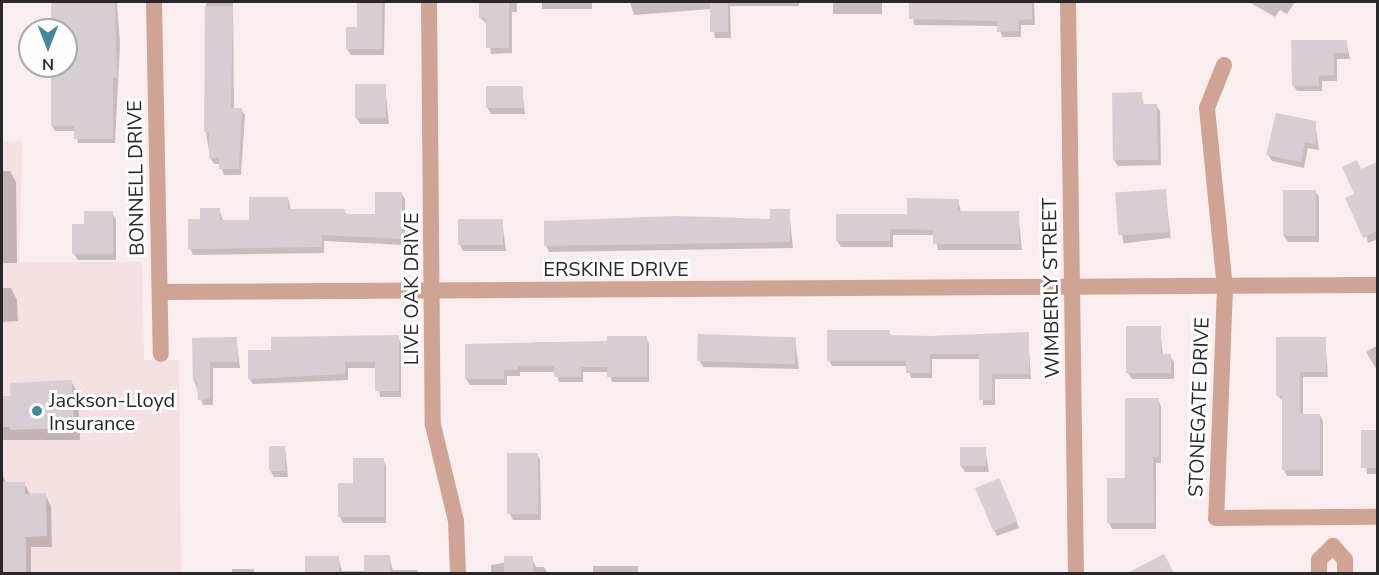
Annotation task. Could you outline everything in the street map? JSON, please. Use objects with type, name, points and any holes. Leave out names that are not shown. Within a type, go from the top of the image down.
[{"type":"street","name":"BONNELL DRIVE","points":[[154,2],[160,354]]},
{"type":"street","name":"LIVE OAK DRIVE","points":[[429,2],[433,424],[456,521],[458,573]]},
{"type":"street","name":"WIMBERLY STREET","points":[[1068,2],[1076,573]]},
{"type":"street","points":[[1224,65],[1210,93],[1207,117],[1225,288]]},
{"type":"street","name":"STONEGATE DRIVE","points":[[1072,288],[1377,285]]},
{"type":"street","name":"ERSKINE DRIVE","points":[[160,292],[1072,288]]},
{"type":"street","name":"STONEGATE DRIVE","points":[[1225,288],[1216,518],[1377,517]]},
{"type":"street","points":[[1333,518],[1333,546],[1345,560],[1345,573]]},
{"type":"street","points":[[1319,573],[1319,560],[1333,546]]},
{"type":"shaded area","points":[[2,141],[22,142],[19,262],[142,262],[144,360],[179,360],[181,573],[2,574]]},
{"type":"building","points":[[51,2],[115,2],[117,78],[113,78],[113,139],[74,139],[74,126],[51,126],[51,78],[78,78],[78,18],[51,18]]},
{"type":"building","points":[[479,2],[509,2],[509,48],[486,48],[486,18],[479,18]]},
{"type":"building","points":[[710,2],[728,2],[728,32],[710,32]]},
{"type":"building","points":[[909,2],[1032,2],[1032,19],[1019,20],[1019,31],[997,32],[997,21],[909,19]]},
{"type":"building","points":[[357,3],[382,3],[382,49],[346,49],[346,27],[357,27]]},
{"type":"building","points":[[205,6],[233,6],[231,108],[242,108],[239,169],[219,169],[219,158],[209,158],[209,132],[204,132]]},
{"type":"building","points":[[1291,40],[1347,40],[1347,53],[1334,53],[1334,75],[1319,76],[1319,86],[1292,86]]},
{"type":"building","points":[[355,84],[386,84],[386,118],[355,118]]},
{"type":"building","points":[[486,86],[523,86],[523,108],[486,108]]},
{"type":"building","points":[[1142,92],[1142,104],[1157,104],[1158,160],[1113,160],[1112,93]]},
{"type":"building","points":[[1276,113],[1316,121],[1316,145],[1305,142],[1301,162],[1266,155]]},
{"type":"building","points":[[1357,160],[1361,169],[1377,162],[1377,231],[1363,238],[1345,198],[1354,194],[1342,167]]},
{"type":"building","points":[[1166,189],[1169,232],[1118,235],[1115,193]]},
{"type":"building","points":[[1283,190],[1316,190],[1316,236],[1283,236]]},
{"type":"building","points":[[375,192],[402,192],[402,239],[322,235],[322,247],[188,249],[188,219],[200,219],[200,208],[220,208],[220,220],[249,220],[249,197],[288,197],[288,209],[345,209],[345,214],[375,214]]},
{"type":"building","points":[[907,198],[959,199],[958,211],[1019,211],[1019,244],[933,244],[933,230],[890,229],[890,241],[836,241],[836,214],[907,214]]},
{"type":"building","points":[[770,209],[790,209],[790,242],[544,246],[544,221],[677,216],[770,219]]},
{"type":"building","points":[[84,211],[113,211],[113,254],[72,254],[72,224],[84,224]]},
{"type":"building","points":[[458,219],[503,219],[503,245],[458,245]]},
{"type":"building","points":[[1126,326],[1161,326],[1161,354],[1171,354],[1171,373],[1126,373]]},
{"type":"building","points":[[827,330],[890,330],[890,335],[930,336],[1029,332],[1029,374],[992,374],[992,400],[979,400],[979,354],[930,354],[930,373],[906,373],[906,361],[827,361]]},
{"type":"building","points":[[698,334],[796,337],[795,364],[697,361]]},
{"type":"building","points":[[399,335],[399,391],[375,391],[375,362],[345,362],[345,374],[248,379],[248,350],[271,350],[271,337]]},
{"type":"building","points":[[607,336],[647,336],[647,377],[607,377],[607,367],[581,367],[581,377],[554,377],[554,366],[518,366],[518,370],[504,370],[504,379],[465,379],[465,344],[607,341]]},
{"type":"building","points":[[237,337],[238,362],[210,362],[210,399],[198,400],[197,381],[193,381],[192,338]]},
{"type":"building","points":[[1276,337],[1326,337],[1326,372],[1300,372],[1300,414],[1320,414],[1320,470],[1282,470],[1282,396],[1276,396]]},
{"type":"building","name":"Jackson-Lloyd Insurance","points":[[72,380],[74,428],[10,430],[10,427],[2,427],[2,396],[11,396],[10,383]]},
{"type":"building","points":[[1125,398],[1159,398],[1159,457],[1153,457],[1154,523],[1107,523],[1107,478],[1125,478]]},
{"type":"building","points":[[1361,430],[1377,430],[1377,468],[1361,468]]},
{"type":"building","points":[[269,446],[285,446],[285,471],[269,471]]},
{"type":"building","points":[[960,447],[986,447],[986,466],[960,466]]},
{"type":"building","points":[[507,453],[538,453],[538,514],[507,514]]},
{"type":"building","points":[[353,458],[384,458],[384,517],[338,517],[338,483],[353,483]]},
{"type":"building","points":[[999,478],[1017,521],[993,531],[975,488]]},
{"type":"building","points":[[2,482],[25,482],[25,494],[46,493],[47,536],[26,537],[26,573],[2,573]]},
{"type":"building","points":[[1164,554],[1174,573],[1127,573]]},
{"type":"building","points":[[364,555],[390,555],[390,573],[364,573]]},
{"type":"building","points":[[305,556],[339,556],[339,573],[305,573]]},
{"type":"building","points":[[504,556],[533,556],[533,573],[504,573]]},
{"type":"place","name":"Jackson-Lloyd Insurance","points":[[37,411]]}]
